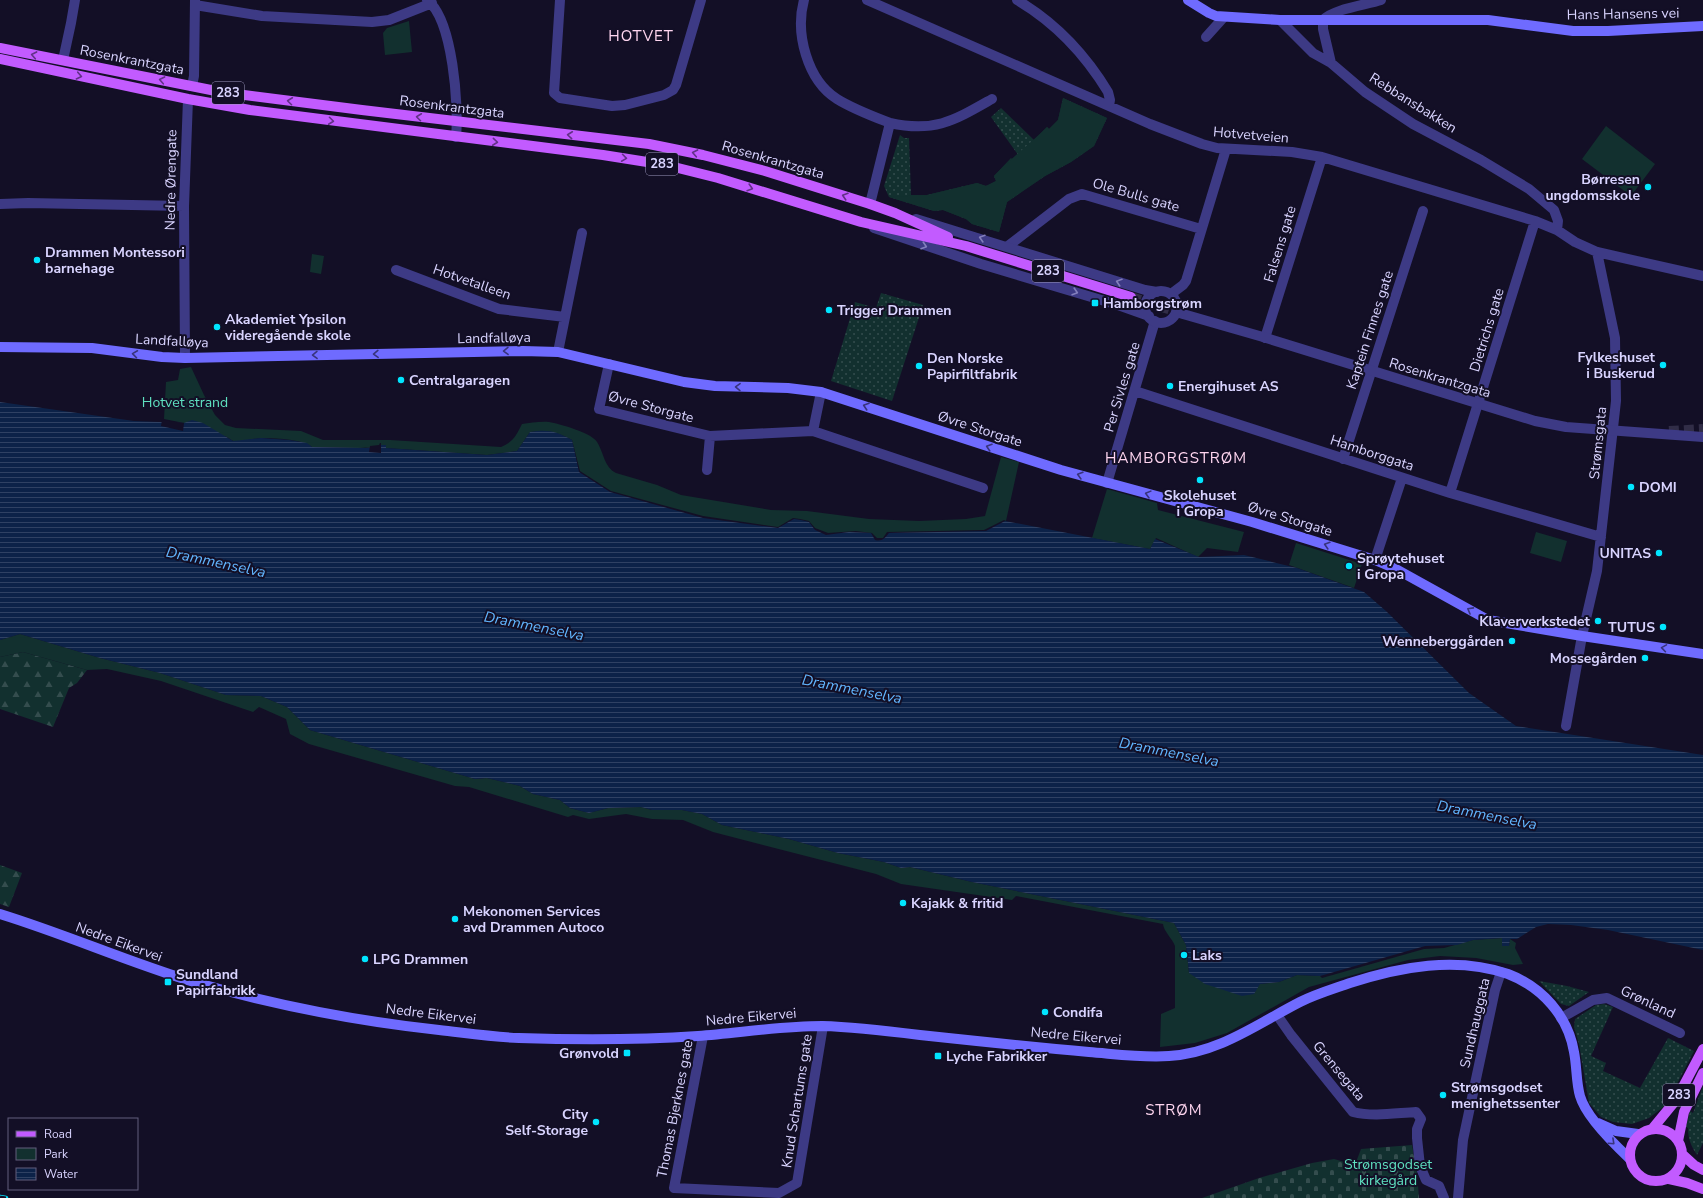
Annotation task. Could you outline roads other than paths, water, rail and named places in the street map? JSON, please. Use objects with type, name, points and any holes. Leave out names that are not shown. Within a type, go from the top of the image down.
[{"type":"main road","name":"Hans Hansens vei","points":[[1188,0],[1209,13],[1224,17],[1280,20],[1488,20],[1573,31],[1608,31],[1703,26]]},
{"type":"main road","name":"Rosenkrantzgata","points":[[0,48],[192,86],[276,100],[643,144],[702,154],[765,171],[870,204],[895,213],[966,246]]},
{"type":"main road","name":"Rosenkrantzgata","points":[[0,59],[188,99],[278,114],[603,154],[666,165],[724,180],[861,222],[966,246],[1131,297]]},
{"type":"main road","name":"Landfalløya","points":[[0,347],[92,348],[162,358],[523,351],[558,352]]},
{"type":"main road","name":"Øvre Storgate","points":[[558,352],[684,382],[715,386],[788,388],[821,392],[1008,453],[1107,483],[1252,522],[1375,560],[1396,569],[1488,620],[1562,633],[1703,654]]},
{"type":"main road","name":"Nedre Eikervei","points":[[0,914],[138,964],[228,991],[334,1015],[401,1026],[521,1038],[591,1039],[703,1036],[785,1027],[823,1026],[1057,1049],[1172,1056],[1214,1047],[1267,1022],[1303,1001],[1330,990],[1396,970],[1439,964],[1469,966],[1501,972],[1529,984],[1554,1007],[1568,1031],[1573,1047],[1581,1101],[1606,1137],[1629,1158]]},
{"type":"main road","name":"283","points":[[1638,1134],[1653,1128],[1676,1100],[1703,1048]]},
{"type":"main road","name":"283","points":[[1682,1154],[1678,1141],[1684,1112],[1703,1073]]},
{"type":"main road","points":[[1597,1123],[1616,1131],[1638,1134],[1630,1148],[1629,1158],[1632,1167],[1637,1174],[1644,1179],[1653,1181],[1669,1179],[1687,1183],[1703,1189]]},
{"type":"main road","points":[[1653,1128],[1671,1133],[1678,1141]]},
{"type":"main road","points":[[1669,1179],[1679,1169],[1682,1154],[1703,1170]]},
{"type":"street","points":[[63,60],[72,24],[75,0]]},
{"type":"street","points":[[560,0],[554,93],[560,98],[612,106],[625,105],[664,95],[674,90],[701,0]]},
{"type":"street","points":[[804,0],[801,13],[803,48],[818,81],[836,98],[890,123],[909,128],[946,123],[992,99]]},
{"type":"street","name":"Hotvetveien","points":[[867,0],[1109,106],[1202,144],[1226,149],[1292,152],[1322,157],[1535,221],[1557,230],[1576,242],[1597,252],[1703,276]]},
{"type":"street","points":[[1017,0],[1049,21],[1079,50],[1108,92],[1110,100],[1109,106]]},
{"type":"street","points":[[1331,63],[1322,29],[1322,20],[1336,13],[1381,0]]},
{"type":"street","points":[[192,86],[194,76],[195,3],[262,16],[372,22],[389,20],[429,2],[440,19],[453,61],[458,122],[456,137]]},
{"type":"street","points":[[1206,37],[1224,17]]},
{"type":"street","name":"Rebbansbakken","points":[[1280,20],[1313,54],[1331,63],[1365,92],[1413,124],[1481,160],[1530,189],[1554,210],[1558,221],[1557,230]]},
{"type":"street","points":[[1684,26],[1703,32]]},
{"type":"street","name":"Nedre Ørengate","points":[[185,358],[184,206],[188,99]]},
{"type":"street","points":[[870,204],[890,123]]},
{"type":"street","points":[[1171,294],[1183,286],[1186,280],[1226,149]]},
{"type":"street","name":"Falsens gate","points":[[1265,338],[1322,157]]},
{"type":"street","name":"Ole Bulls gate","points":[[1008,246],[1069,198],[1082,194],[1201,229]]},
{"type":"street","points":[[0,204],[28,203],[184,206]]},
{"type":"street","name":"Kaptein Finnes gate","points":[[1343,459],[1423,211]]},
{"type":"street","name":"Rosenkrantzgata","points":[[895,213],[1008,246],[1145,290],[1157,292]]},
{"type":"street","name":"Dietrichs gate","points":[[1450,493],[1535,221]]},
{"type":"street","name":"Rosenkrantzgata","points":[[861,222],[901,238],[981,264],[1118,305],[1152,319]]},
{"type":"street","points":[[558,352],[582,233]]},
{"type":"street","name":"Strømsgata","points":[[1566,726],[1582,636],[1597,571],[1614,431],[1616,401],[1615,338],[1597,252]]},
{"type":"street","name":"Hotvetalleen","points":[[396,270],[499,309],[565,317]]},
{"type":"street","points":[[1162,291],[1171,294],[1176,302],[1176,312],[1170,320],[1165,322],[1152,319],[1145,307],[1146,302],[1152,294],[1157,292],[1162,291]]},
{"type":"street","name":"Rosenkrantzgata","points":[[1176,312],[1535,421],[1566,427],[1703,437]]},
{"type":"street","name":"Per Sivles gate","points":[[1107,483],[1135,391],[1152,319]]},
{"type":"street","name":"Øvre Storgate","points":[[609,364],[599,408],[710,436],[813,431],[983,488]]},
{"type":"street","name":"Hamborggata","points":[[1135,391],[1402,478],[1601,537]]},
{"type":"street","points":[[813,431],[821,392]]},
{"type":"street","points":[[707,470],[710,436]]},
{"type":"street","points":[[1375,560],[1402,478]]},
{"type":"street","name":"Sundhauggata","points":[[1458,1198],[1463,1140],[1493,998],[1501,972]]},
{"type":"street","name":"Grønland","points":[[1561,1018],[1593,1000],[1607,998],[1680,1033]]},
{"type":"street","name":"Grensegata","points":[[1277,1015],[1291,1035],[1353,1112],[1360,1114],[1375,1114],[1416,1112],[1419,1114],[1421,1119],[1417,1129],[1416,1138],[1420,1166],[1426,1180],[1439,1186],[1444,1198]]},
{"type":"street","name":"Knud Schartums gate","points":[[674,1188],[779,1193],[797,1183],[823,1026]]},
{"type":"street","name":"Thomas Bjerknes gate","points":[[674,1188],[703,1036]]},
{"type":"water","name":"Drammenselva","points":[[0,402],[134,421],[184,423],[192,420],[203,423],[233,441],[261,438],[289,440],[307,443],[312,447],[366,448],[381,447],[381,445],[386,445],[386,448],[487,455],[517,451],[530,432],[547,431],[572,440],[579,472],[610,492],[703,518],[778,528],[794,519],[809,522],[815,530],[826,535],[849,532],[871,533],[875,540],[883,539],[889,533],[986,531],[1005,521],[1150,549],[1155,539],[1199,557],[1244,555],[1297,568],[1364,592],[1386,611],[1469,693],[1516,726],[1703,755],[1703,950],[1608,930],[1571,925],[1548,924],[1536,927],[1517,939],[1510,939],[1509,946],[1502,946],[1502,938],[1473,940],[1457,945],[1425,946],[1320,976],[1297,975],[1279,982],[1260,984],[1254,994],[1242,996],[1205,984],[1189,973],[1186,945],[1174,923],[972,882],[910,867],[901,868],[884,862],[838,853],[789,839],[722,825],[702,814],[682,810],[652,810],[641,807],[608,808],[589,813],[570,808],[560,800],[533,794],[520,786],[487,778],[475,779],[310,730],[287,707],[261,696],[226,695],[160,673],[100,658],[20,634],[0,640]]},
{"type":"tunnel","points":[[1131,297],[1184,314]]},
{"type":"tunnel","points":[[1669,431],[1703,429]]},
{"type":"railway","points":[[0,1197],[6,1198]]},
{"type":"place","name":"Børresen ungdomsskole","points":[[1648,187]]},
{"type":"place","name":"Drammen Montessori barnehage","points":[[37,260]]},
{"type":"place","name":"Hamborgstrøm","points":[[1095,303]]},
{"type":"place","name":"Trigger Drammen","points":[[829,310]]},
{"type":"place","name":"Akademiet Ypsilon videregående skole","points":[[217,327]]},
{"type":"place","name":"Fylkeshuset i Buskerud","points":[[1663,365]]},
{"type":"place","name":"Den Norske Papirfiltfabrik","points":[[919,366]]},
{"type":"place","name":"Centralgaragen","points":[[401,380]]},
{"type":"place","name":"Energihuset AS","points":[[1170,386]]},
{"type":"place","name":"Skolehuset i Gropa","points":[[1200,480]]},
{"type":"place","name":"DOMI","points":[[1631,487]]},
{"type":"place","name":"UNITAS","points":[[1659,553]]},
{"type":"place","name":"Sprøytehuset i Gropa","points":[[1349,566]]},
{"type":"place","name":"Klaververkstedet","points":[[1598,621]]},
{"type":"place","name":"TUTUS","points":[[1663,627]]},
{"type":"place","name":"Wenneberggården","points":[[1512,641]]},
{"type":"place","name":"Mossegården","points":[[1645,658]]},
{"type":"place","name":"Kajakk & fritid","points":[[903,903]]},
{"type":"place","name":"Mekonomen Services avd Drammen Autoco","points":[[455,919]]},
{"type":"place","name":"Laks","points":[[1184,955]]},
{"type":"place","name":"LPG Drammen","points":[[365,959]]},
{"type":"place","name":"Sundland Papirfabrikk","points":[[168,982]]},
{"type":"place","name":"Condifa","points":[[1045,1012]]},
{"type":"place","name":"Grønvold","points":[[627,1053]]},
{"type":"place","name":"Lyche Fabrikker","points":[[938,1056]]},
{"type":"place","name":"Strømsgodset menighetssenter","points":[[1443,1095]]},
{"type":"place","name":"City Self-Storage","points":[[596,1122]]},
{"type":"district","name":"HOTVET","points":[[641,36]]},
{"type":"district","name":"HAMBORGSTRØM","points":[[1176,458]]},
{"type":"district","name":"STRØM","points":[[1174,1110]]},
{"type":"park label","name":"Hotvet strand","points":[[185,402]]},
{"type":"park label","name":"Strømsgodset kirkegård","points":[[1388,1172]]}]
